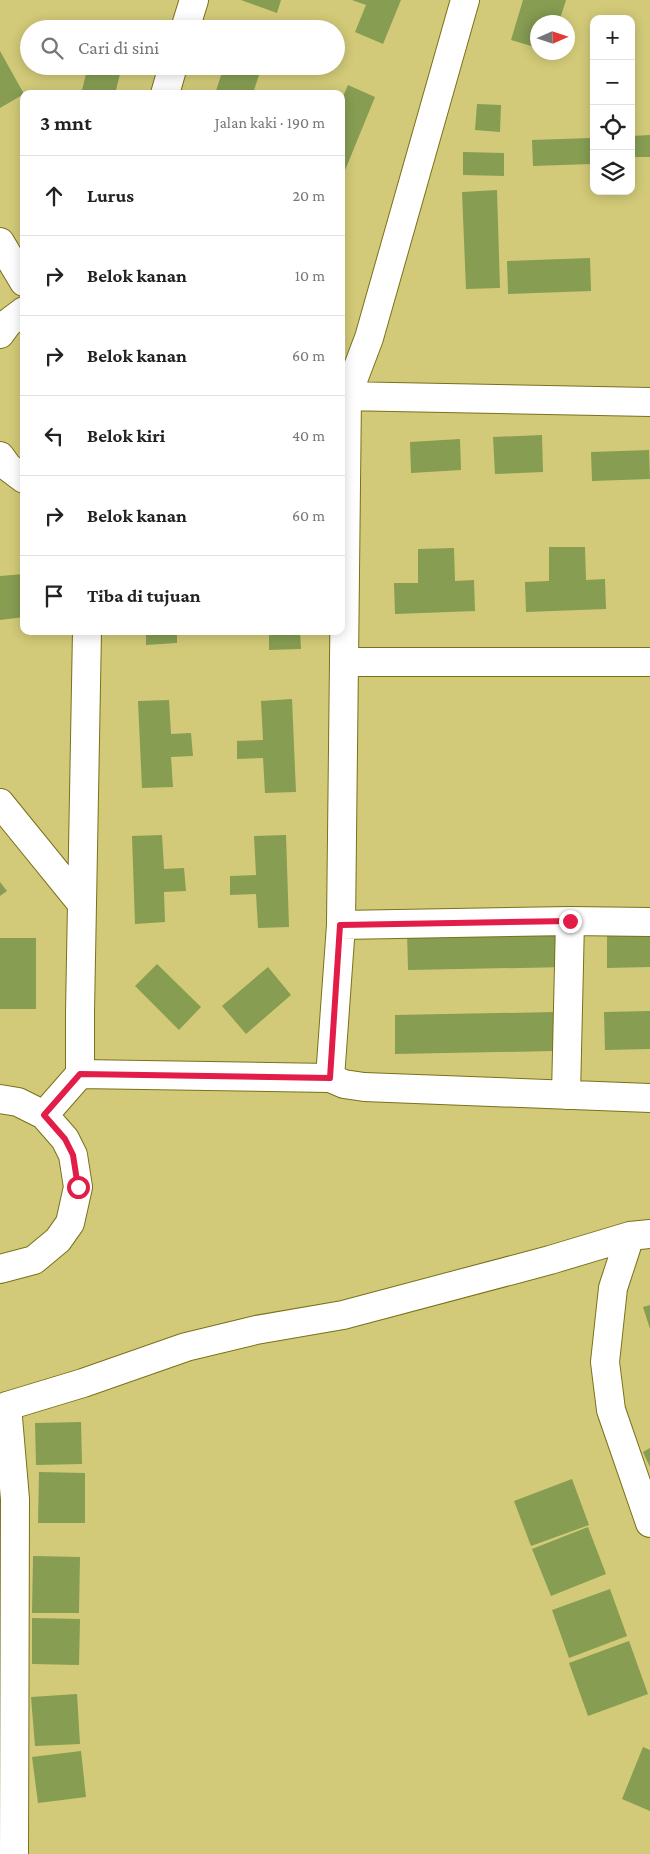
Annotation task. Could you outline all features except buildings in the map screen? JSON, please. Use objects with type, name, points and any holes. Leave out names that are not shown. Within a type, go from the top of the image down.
[{"type":"street","points":[[188,20],[194,0]]},
{"type":"street","points":[[345,394],[369,338],[465,0]]},
{"type":"street","points":[[166,90],[171,75]]},
{"type":"street","points":[[0,242],[20,275]]},
{"type":"street","points":[[0,334],[8,323],[20,314]]},
{"type":"street","points":[[345,396],[650,402]]},
{"type":"street","points":[[0,456],[8,467],[20,476]]},
{"type":"street","points":[[44,1115],[80,1074],[87,635]]},
{"type":"street","points":[[330,1078],[340,925],[344,635]]},
{"type":"street","points":[[344,662],[650,662]]},
{"type":"street","points":[[0,803],[82,904]]},
{"type":"street","points":[[340,925],[570,921],[650,922]]},
{"type":"street","points":[[566,1095],[570,921]]},
{"type":"street","points":[[80,1074],[330,1078],[344,1084],[364,1088],[650,1098]]},
{"type":"street","points":[[0,1099],[18,1102],[44,1115],[65,1139],[73,1155],[78,1187],[70,1223],[58,1240],[34,1260],[0,1269]]},
{"type":"street","points":[[14,1854],[15,1499],[4,1408],[186,1347],[256,1330],[343,1315],[640,1235]]},
{"type":"street","points":[[640,1235],[613,1288],[604,1362],[611,1410],[650,1523]]},
{"type":"route","points":[[78,1187],[73,1155],[65,1139],[44,1115],[80,1074],[330,1078],[340,925],[570,921]]}]
